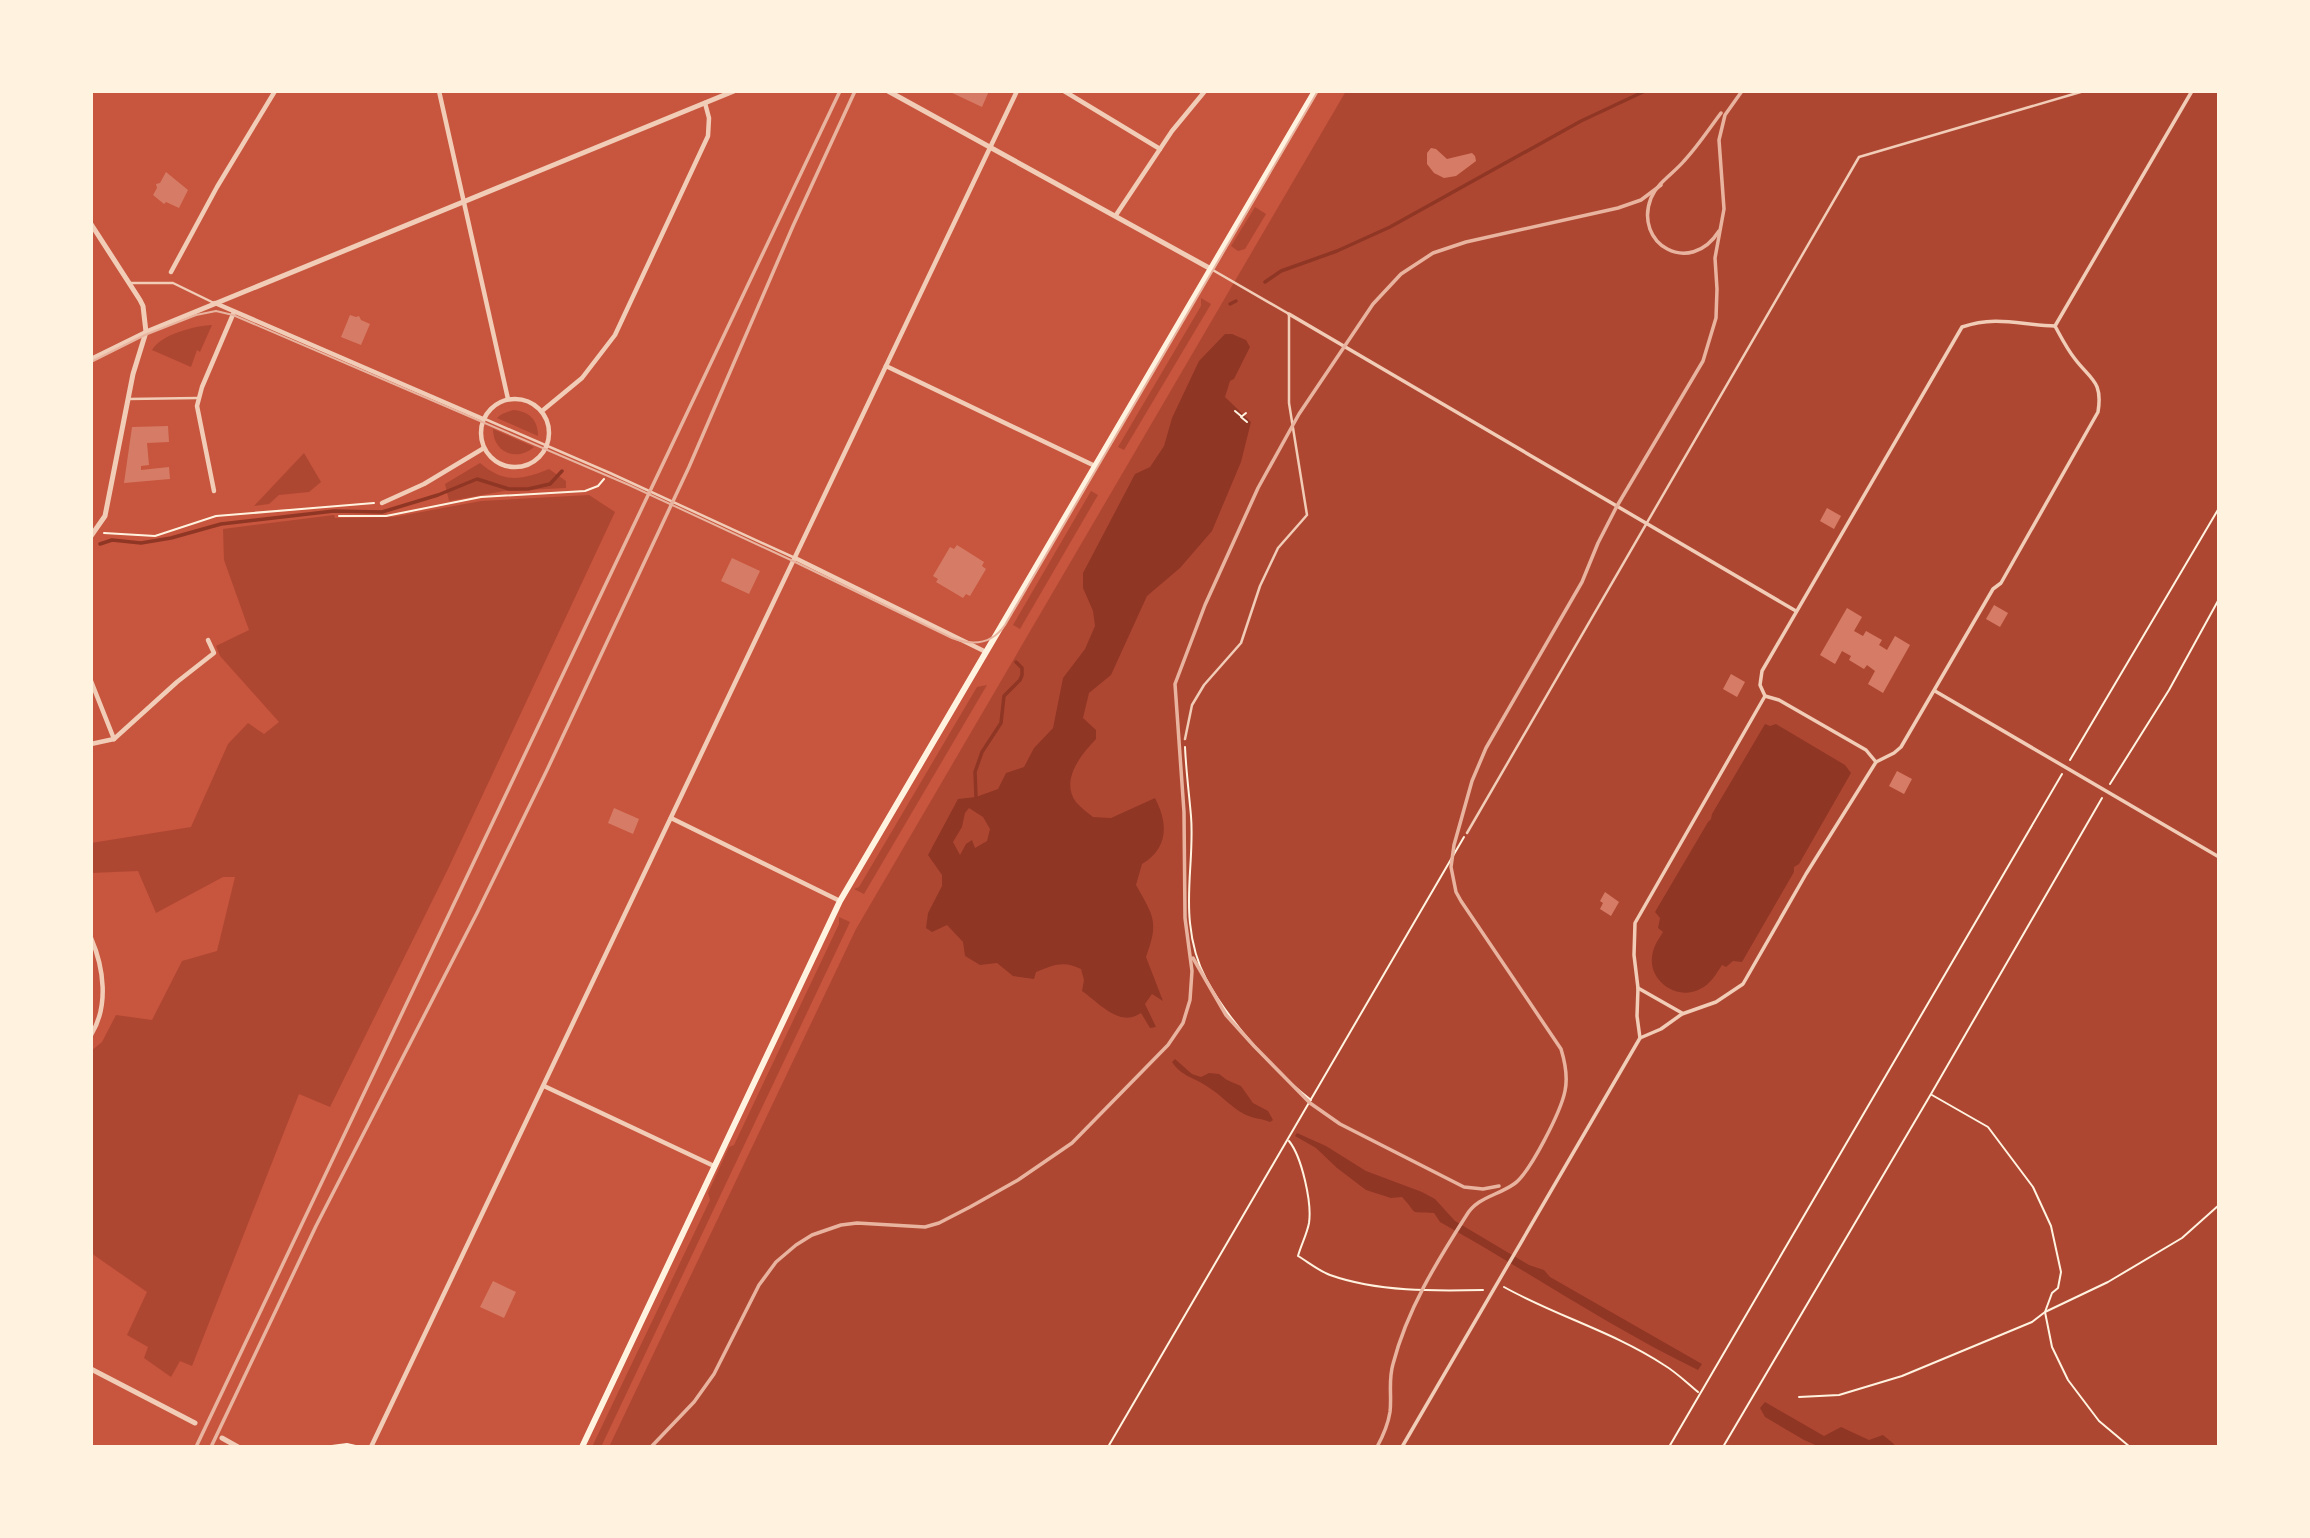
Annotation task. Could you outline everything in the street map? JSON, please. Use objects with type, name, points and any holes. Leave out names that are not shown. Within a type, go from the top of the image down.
[{"type":"main road","points":[[582,1447],[840,901],[1315,91]]},
{"type":"street","points":[[171,272],[223,176],[275,91]]},
{"type":"street","points":[[439,91],[508,399]]},
{"type":"street","points":[[91,359],[214,303],[734,91]]},
{"type":"street","points":[[888,91],[1211,269]]},
{"type":"street","points":[[372,1447],[1017,91]]},
{"type":"street","points":[[1116,215],[1160,149],[1205,91]]},
{"type":"street","points":[[2055,326],[2192,91]]},
{"type":"street","points":[[1068,92],[1160,149]]},
{"type":"street","points":[[542,411],[582,378],[615,335],[708,136],[709,118],[705,103]]},
{"type":"street","points":[[91,224],[143,306],[146,332],[128,398],[104,516],[91,536]]},
{"type":"street","points":[[214,303],[483,419]]},
{"type":"street","points":[[214,491],[198,413],[198,398],[234,312]]},
{"type":"street","points":[[1289,314],[1796,611]]},
{"type":"street","points":[[1765,696],[1760,684],[1762,671],[1962,327],[1982,320],[2055,326]]},
{"type":"street","points":[[1402,1447],[1640,1038],[1661,1029],[1682,1014],[1716,1002],[1743,984],[1806,874],[1876,762],[1901,747],[1993,589],[2001,583],[2098,412],[2100,398],[2095,379],[2074,358],[2055,326]]},
{"type":"street","points":[[886,366],[1095,466]]},
{"type":"street","points":[[508,399],[527,400],[542,411],[550,431],[547,445],[539,457],[520,467],[499,463],[490,457],[484,448],[480,430],[491,407],[508,399]]},
{"type":"street","points":[[382,503],[424,484],[484,448]]},
{"type":"street","points":[[795,558],[986,652]]},
{"type":"street","points":[[91,744],[114,739],[177,682],[214,653],[208,640]]},
{"type":"street","points":[[91,681],[114,739]]},
{"type":"street","points":[[1935,691],[2219,857]]},
{"type":"street","points":[[1765,696],[1779,700],[1866,750],[1876,762]]},
{"type":"street","points":[[1640,1038],[1634,955],[1635,923],[1765,696]]},
{"type":"street","points":[[671,818],[840,901]]},
{"type":"street","points":[[91,937],[102,972],[103,1007],[91,1035]]},
{"type":"street","points":[[1638,988],[1682,1014]]},
{"type":"street","points":[[543,1086],[714,1166]]},
{"type":"street","points":[[91,1369],[195,1423]]},
{"type":"street","points":[[222,1438],[238,1447]]},
{"type":"lane","points":[[1467,832],[1859,157],[2084,91]]},
{"type":"lane","points":[[1185,738],[1192,705],[1204,685],[1241,643],[1260,586],[1278,548],[1307,515],[1289,403],[1289,314],[1211,269]]},
{"type":"lane","points":[[129,283],[173,282],[214,303]]},
{"type":"lane","points":[[128,398],[198,398]]},
{"type":"lane","points":[[483,419],[547,445],[795,558]]},
{"type":"path","points":[[1235,411],[1247,422]]},
{"type":"path","points":[[1241,417],[1246,413]]},
{"type":"path","points":[[338,516],[386,516],[481,497],[585,491],[598,486],[605,478]]},
{"type":"path","points":[[96,530],[106,534],[155,536],[216,516],[382,503]]},
{"type":"path","points":[[1669,1447],[2219,508]]},
{"type":"path","points":[[1723,1447],[2106,791],[2169,690],[2219,599]]},
{"type":"path","points":[[1185,738],[1191,817],[1188,888],[1194,950],[1205,978],[1227,1012],[1297,1089],[1312,1100]]},
{"type":"path","points":[[1108,1447],[1467,832]]},
{"type":"path","points":[[1931,1094],[1988,1127],[2033,1187],[2051,1226],[2061,1272],[2058,1288],[2052,1293],[2045,1312],[2052,1347],[2068,1380],[2099,1421],[2130,1447]]},
{"type":"path","points":[[1289,1140],[1294,1147],[1307,1190],[1309,1222],[1298,1256],[1329,1275],[1364,1283],[1415,1290],[1494,1290]]},
{"type":"path","points":[[1799,1397],[1839,1395],[1902,1376],[2032,1322],[2045,1312],[2108,1282],[2182,1238],[2219,1205]]},
{"type":"path","points":[[1497,1284],[1555,1314],[1585,1324],[1665,1365],[1699,1393]]},
{"type":"path","points":[[324,1447],[347,1444],[360,1447]]},
{"type":"shaded area","points":[[1346,91],[2219,91],[2219,1447],[609,1447],[856,929]]},
{"type":"shaded area","points":[[1255,207],[1266,214],[1245,249],[1238,251],[1231,246]]},
{"type":"shaded area","points":[[1201,298],[1211,304],[1124,450],[1118,447],[1201,306]]},
{"type":"shaded area","points":[[212,325],[200,352],[197,350],[191,367],[152,350],[171,335]]},
{"type":"shaded area","points":[[1225,334],[1246,340],[1250,347],[1234,379],[1230,381],[1225,397],[1251,422],[1241,462],[1212,531],[1180,568],[1147,596],[1111,675],[1089,693],[1083,718],[1096,730],[1096,739],[1074,768],[1070,785],[1076,802],[1093,817],[1111,818],[1155,798],[1159,807],[1164,826],[1161,843],[1151,858],[1142,864],[1136,885],[1153,920],[1146,957],[1163,1001],[1152,994],[1145,1004],[1156,1027],[1150,1028],[1141,1013],[1133,1017],[1118,1016],[1082,991],[1084,980],[1081,969],[1075,966],[1053,966],[1036,972],[1034,979],[1013,976],[997,963],[980,965],[965,956],[963,942],[947,925],[932,932],[926,928],[928,913],[942,886],[942,875],[928,855],[958,799],[976,797],[998,789],[1006,773],[1024,767],[1034,748],[1053,728],[1063,678],[1085,649],[1095,626],[1093,611],[1083,588],[1083,573],[1135,474],[1150,467],[1164,446],[1172,418],[1199,361]],"holes":[[[969,808],[983,817],[990,829],[987,841],[975,848],[972,840],[966,844],[960,855],[953,842],[962,827],[965,813]]]},
{"type":"shaded area","points":[[513,410],[532,417],[538,436],[497,418]]},
{"type":"shaded area","points":[[493,429],[534,447],[520,454],[507,453],[497,444]]},
{"type":"shaded area","points":[[304,453],[321,482],[309,492],[279,495],[269,504],[254,506]]},
{"type":"shaded area","points":[[480,463],[497,474],[513,478],[530,476],[549,469],[566,481],[566,488],[504,491],[449,501],[445,484]]},
{"type":"shaded area","points":[[1091,491],[1098,495],[1020,629],[1013,625]]},
{"type":"shaded area","points":[[589,495],[615,512],[448,869],[330,1107],[299,1094],[192,1366],[180,1361],[171,1377],[144,1358],[148,1347],[127,1335],[147,1292],[91,1253],[91,1051],[102,1042],[116,1015],[152,1020],[182,961],[217,951],[235,877],[223,877],[156,913],[138,871],[91,873],[91,843],[191,827],[228,744],[248,723],[264,734],[279,722],[220,656],[216,646],[249,630],[224,560],[223,529],[334,515],[335,518],[394,517],[481,501]]},
{"type":"shaded area","points":[[987,685],[864,894],[854,889],[859,887],[977,687]]},
{"type":"shaded area","points":[[1765,724],[1776,724],[1845,765],[1851,773],[1799,864],[1794,867],[1794,872],[1742,962],[1733,961],[1726,967],[1722,965],[1710,982],[1700,989],[1683,993],[1674,991],[1660,981],[1652,966],[1653,950],[1663,932],[1658,928],[1660,918],[1655,912]]},
{"type":"shaded area","points":[[839,917],[850,922],[601,1447],[592,1447],[710,1200],[708,1193],[729,1147],[734,1145],[839,924]]},
{"type":"shaded area","points":[[1175,1059],[1192,1074],[1201,1077],[1209,1073],[1219,1074],[1241,1086],[1253,1103],[1268,1111],[1273,1120],[1270,1122],[1251,1117],[1239,1111],[1213,1090],[1180,1071],[1172,1062]]},
{"type":"shaded area","points":[[1297,1133],[1326,1146],[1366,1171],[1435,1199],[1455,1221],[1529,1265],[1544,1270],[1550,1277],[1702,1364],[1698,1370],[1632,1335],[1440,1222],[1434,1213],[1414,1211],[1402,1197],[1391,1198],[1366,1190],[1316,1148],[1295,1136]]},
{"type":"shaded area","points":[[1765,1402],[1824,1436],[1841,1427],[1869,1440],[1883,1435],[1895,1447],[1820,1447],[1765,1417],[1760,1408]]},
{"type":"building","points":[[948,91],[989,91],[982,107]]},
{"type":"building","points":[[1431,148],[1447,159],[1472,153],[1476,161],[1456,176],[1444,178],[1434,173],[1427,164],[1427,153]]},
{"type":"building","points":[[166,172],[188,190],[179,208],[166,202],[164,204],[153,195],[156,184],[160,183]]},
{"type":"building","points":[[350,315],[359,316],[370,324],[361,345],[341,337]]},
{"type":"building","points":[[168,426],[169,442],[147,443],[149,465],[141,466],[141,470],[169,467],[170,479],[124,483],[132,427]]},
{"type":"building","points":[[1827,508],[1841,516],[1834,529],[1820,521]]},
{"type":"building","points":[[957,545],[984,562],[982,566],[986,569],[970,596],[966,594],[963,598],[936,582],[938,579],[933,576],[950,547],[954,549]]},
{"type":"building","points":[[732,558],[760,571],[749,594],[721,581]]},
{"type":"building","points":[[1994,605],[2008,613],[2000,627],[1986,619]]},
{"type":"building","points":[[1847,608],[1862,617],[1854,631],[1863,636],[1866,631],[1882,640],[1879,645],[1887,650],[1895,636],[1910,645],[1883,693],[1868,684],[1875,671],[1867,665],[1864,669],[1849,660],[1851,656],[1842,651],[1835,664],[1820,655]]},
{"type":"building","points":[[1731,674],[1745,682],[1737,697],[1723,689]]},
{"type":"building","points":[[1897,771],[1912,779],[1904,794],[1889,786]]},
{"type":"building","points":[[614,808],[639,819],[633,834],[608,823]]},
{"type":"building","points":[[1605,892],[1619,902],[1611,916],[1600,909],[1603,903],[1600,901]]},
{"type":"building","points":[[493,1281],[516,1292],[504,1318],[480,1307]]},
{"type":"waterway","points":[[1265,282],[1281,271],[1337,251],[1390,227],[1581,121],[1645,91]]},
{"type":"waterway","points":[[1230,304],[1236,301]]},
{"type":"waterway","points":[[100,544],[112,540],[141,543],[221,524],[334,511],[382,512],[438,495],[477,479],[509,489],[528,489],[550,484],[562,471]]},
{"type":"waterway","points":[[976,797],[975,772],[982,752],[1001,723],[1004,696],[1022,675],[1022,668],[1016,662]]},
{"type":"tram line","points":[[91,362],[145,335],[196,315],[216,311],[233,315],[629,485],[952,638],[982,642],[994,636],[1005,625],[1318,91]]},
{"type":"railway","points":[[196,1447],[840,91]]},
{"type":"railway","points":[[211,1447],[316,1226],[477,913],[547,770],[689,467],[793,226],[855,91]]},
{"type":"railway","points":[[1377,1447],[1389,1417],[1393,1364],[1406,1325],[1424,1287],[1471,1210],[1521,1178],[1551,1126],[1565,1091],[1566,1070],[1561,1049],[1456,892],[1451,867],[1454,845],[1472,781],[1486,748],[1582,582],[1617,506],[1703,361],[1716,318],[1715,258],[1724,209],[1719,140],[1725,115],[1742,91]]},
{"type":"railway","points":[[1719,231],[1707,245],[1694,252],[1680,253],[1667,249],[1657,241],[1650,229],[1648,215],[1651,198],[1657,188],[1689,155],[1721,113]]},
{"type":"railway","points":[[651,1447],[694,1402],[714,1374],[759,1285],[776,1262],[796,1245],[812,1235],[841,1225],[857,1223],[925,1227],[970,1207],[1018,1180],[1072,1143],[1168,1045],[1183,1023],[1190,1000],[1192,971],[1185,918],[1184,812],[1175,684],[1205,605],[1258,488],[1299,414],[1373,304],[1401,274],[1433,253],[1466,242],[1618,208],[1641,200],[1661,185]]},
{"type":"railway","points":[[1193,958],[1226,1015],[1310,1103],[1340,1124],[1464,1187],[1483,1189],[1499,1186]]}]
